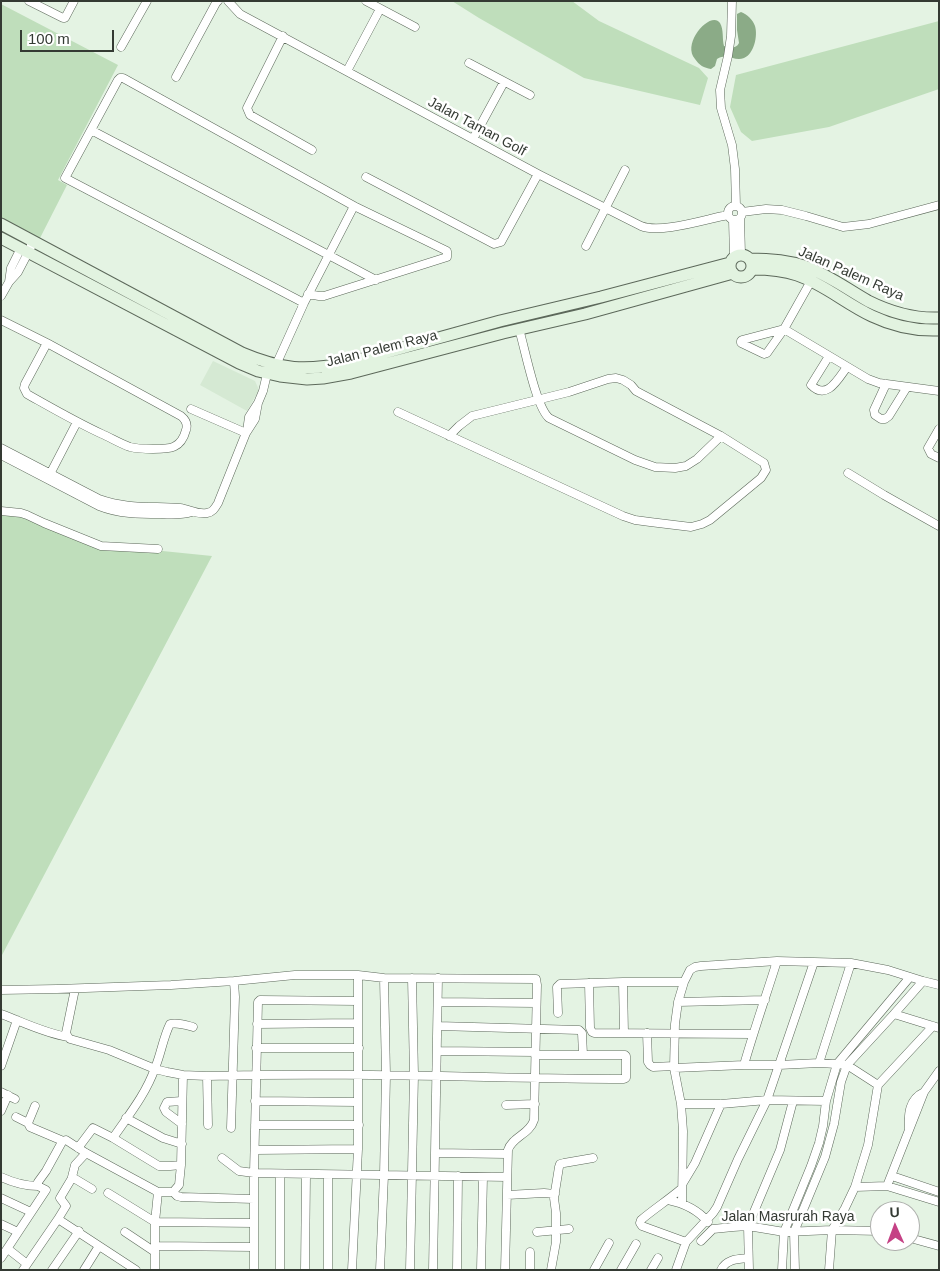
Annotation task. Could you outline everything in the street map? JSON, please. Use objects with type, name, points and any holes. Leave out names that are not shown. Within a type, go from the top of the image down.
[{"type":"street","points":[[29,1],[62,18],[65,18],[74,1]]},
{"type":"street","points":[[122,47],[147,1]]},
{"type":"street","points":[[176,77],[218,1]]},
{"type":"street","name":"Jalan Taman Golf","points":[[228,1],[240,14],[538,174],[650,229],[678,226],[766,209],[782,210],[843,227],[869,224],[939,205]]},
{"type":"street","points":[[366,1],[415,27]]},
{"type":"street","points":[[732,1],[731,36],[720,90],[721,108],[732,145],[736,206],[740,208],[736,216],[740,263]]},
{"type":"street","points":[[347,71],[380,9]]},
{"type":"street","points":[[283,36],[247,108],[250,115],[312,150]]},
{"type":"street","points":[[469,64],[530,95]]},
{"type":"street","points":[[304,303],[65,178],[120,78],[354,206],[446,251],[448,254],[447,258],[324,296],[308,294]]},
{"type":"street","points":[[474,139],[504,82]]},
{"type":"street","points":[[91,130],[376,280]]},
{"type":"street","points":[[586,246],[625,170]]},
{"type":"street","points":[[366,177],[494,244],[501,242],[538,174]]},
{"type":"street","points":[[1,455],[99,499],[115,504],[183,508],[192,512],[207,513],[214,509],[218,504],[246,433],[248,417],[258,403],[308,294],[354,206]]},
{"type":"street","points":[[736,206],[730,208],[736,216]]},
{"type":"street","name":"Jalan Palem Raya","points":[[1,224],[260,361],[280,376],[307,379],[351,373],[519,329],[585,314],[740,263],[791,273],[811,281],[888,323],[906,328],[939,330]]},
{"type":"street","name":"Jalan Palem Raya","points":[[1,238],[238,363],[272,370],[323,368],[348,363],[500,321],[740,263],[767,259],[803,266],[823,275],[870,302],[893,312],[909,316],[939,318]]},
{"type":"street","points":[[1,296],[9,282],[18,272],[24,250],[31,247],[30,240]]},
{"type":"street","points":[[41,260],[40,252],[46,249]]},
{"type":"street","points":[[811,281],[784,329],[767,353],[764,354],[741,343],[742,340],[784,329],[868,379],[879,383],[939,391]]},
{"type":"street","points":[[1,320],[47,343],[181,416],[186,420],[187,425],[181,442],[173,447],[147,449],[128,446],[77,422],[27,394],[25,384],[47,343]]},
{"type":"street","points":[[519,329],[538,399],[543,412],[549,418],[635,460],[656,467],[676,468],[686,466],[697,459],[721,436]]},
{"type":"street","points":[[829,356],[812,384],[820,391],[824,391],[832,386],[847,367]]},
{"type":"street","points":[[398,412],[449,436],[623,516],[635,520],[691,527],[702,524],[710,520],[761,478],[766,468],[764,464],[721,436],[636,391],[630,385],[616,378],[569,392],[472,416],[449,436]]},
{"type":"street","points":[[886,384],[874,410],[875,415],[881,419],[889,416],[907,387]]},
{"type":"street","points":[[191,409],[246,433]]},
{"type":"street","points":[[48,476],[77,422]]},
{"type":"street","points":[[939,429],[928,448],[931,454],[939,458]]},
{"type":"street","points":[[1,448],[48,476]]},
{"type":"street","points":[[848,473],[884,496],[939,526]]},
{"type":"street","points":[[1,511],[27,515],[101,546],[158,549]]},
{"type":"street","points":[[744,1065],[776,961]]},
{"type":"street","points":[[682,1203],[683,1142],[681,1104],[674,1067],[674,1034],[678,1002],[688,972],[695,967],[776,961],[851,963],[888,970],[939,985]]},
{"type":"street","points":[[676,1270],[686,1242],[718,1206],[738,1159],[767,1100],[814,962]]},
{"type":"street","points":[[820,1062],[851,963]]},
{"type":"street","points":[[1,990],[75,989],[234,981],[295,975],[358,975],[384,978],[535,979],[537,982],[534,1120],[532,1126],[510,1146],[507,1154],[505,1270]]},
{"type":"street","points":[[352,1270],[358,1149],[358,975]]},
{"type":"street","points":[[782,1270],[784,1232],[819,1143],[826,1101],[837,1064],[910,977]]},
{"type":"street","points":[[380,1270],[386,1075],[384,978]]},
{"type":"street","points":[[410,1270],[414,1075],[412,978]]},
{"type":"street","points":[[433,1270],[438,978]]},
{"type":"street","points":[[231,1128],[234,981]]},
{"type":"street","points":[[794,1270],[794,1232],[825,1157],[834,1124],[841,1082],[848,1065],[923,981]]},
{"type":"street","points":[[623,982],[624,1033]]},
{"type":"street","points":[[558,1013],[557,987],[559,985],[570,983],[684,982]]},
{"type":"street","points":[[589,983],[590,1028],[592,1032],[753,1034]]},
{"type":"street","points":[[68,1037],[66,1033],[75,989]]},
{"type":"street","points":[[254,1270],[256,1048],[259,1000],[358,1000]]},
{"type":"street","points":[[678,1002],[765,1000]]},
{"type":"street","points":[[438,1002],[536,1003]]},
{"type":"street","points":[[1,1014],[53,1034],[109,1050],[155,1069],[184,1075],[358,1074],[626,1078],[626,1055],[437,1051]]},
{"type":"street","points":[[829,1270],[832,1230],[855,1187],[868,1144],[878,1085],[936,1027],[894,1014]]},
{"type":"street","points":[[1,1066],[17,1020]]},
{"type":"street","points":[[257,1024],[358,1023]]},
{"type":"street","points":[[113,1138],[138,1101],[155,1069],[170,1024],[194,1027]]},
{"type":"street","points":[[438,1026],[580,1031],[582,1033],[583,1055]]},
{"type":"street","points":[[648,1033],[648,1062],[653,1067],[779,1065],[820,1062],[848,1065],[878,1085]]},
{"type":"street","points":[[256,1048],[358,1048]]},
{"type":"street","points":[[887,1186],[909,1131],[909,1111],[916,1096],[924,1092],[939,1071]]},
{"type":"street","points":[[173,1192],[179,1186],[181,1165],[184,1075]]},
{"type":"street","points":[[207,1076],[208,1125]]},
{"type":"street","points":[[1,1111],[8,1095]]},
{"type":"street","points":[[681,1104],[721,1104],[767,1100],[826,1101]]},
{"type":"street","points":[[182,1101],[168,1102],[164,1108],[166,1112],[182,1124]]},
{"type":"street","points":[[256,1101],[358,1102]]},
{"type":"street","points":[[749,1270],[748,1226],[780,1150],[793,1101]]},
{"type":"street","points":[[506,1105],[535,1104]]},
{"type":"street","points":[[686,1242],[640,1225],[640,1221],[654,1208],[668,1200],[681,1186],[695,1163],[721,1104]]},
{"type":"street","points":[[28,1123],[35,1106]]},
{"type":"street","points":[[16,1117],[28,1123],[30,1127],[36,1130],[63,1141],[66,1140],[158,1192],[173,1192],[181,1197],[254,1199]]},
{"type":"street","points":[[126,1118],[162,1138],[182,1144]]},
{"type":"street","points":[[255,1125],[358,1125]]},
{"type":"street","points":[[78,1148],[92,1128],[113,1138],[159,1166],[181,1165]]},
{"type":"street","points":[[38,1186],[38,1182],[63,1141]]},
{"type":"street","points":[[255,1150],[358,1149]]},
{"type":"street","points":[[1,1177],[13,1183],[38,1186],[46,1190],[4,1253],[25,1267],[66,1206],[60,1199],[61,1196],[72,1178],[75,1165],[86,1153]]},
{"type":"street","points":[[435,1153],[507,1154]]},
{"type":"street","points":[[222,1158],[238,1171],[254,1174],[507,1177]]},
{"type":"street","points":[[551,1270],[556,1242],[555,1194],[560,1164],[593,1158]]},
{"type":"street","points":[[280,1174],[280,1270]]},
{"type":"street","points":[[305,1270],[306,1174]]},
{"type":"street","points":[[328,1175],[328,1270]]},
{"type":"street","points":[[457,1270],[458,1176]]},
{"type":"street","points":[[892,1176],[939,1192]]},
{"type":"street","points":[[481,1270],[483,1177]]},
{"type":"street","points":[[72,1178],[92,1189]]},
{"type":"street","points":[[855,1187],[887,1186],[939,1202]]},
{"type":"street","points":[[155,1270],[154,1222],[158,1192]]},
{"type":"street","points":[[108,1193],[154,1222],[254,1223]]},
{"type":"street","points":[[507,1195],[555,1194]]},
{"type":"street","points":[[1,1198],[31,1212]]},
{"type":"street","points":[[668,1200],[682,1203],[699,1213],[713,1230]]},
{"type":"street","points":[[58,1219],[136,1270]]},
{"type":"street","points":[[1,1224],[18,1232]]},
{"type":"street","name":"Jalan Masrurah Raya","points":[[701,1240],[713,1230],[721,1227],[748,1226],[784,1232],[870,1231]]},
{"type":"street","points":[[537,1232],[570,1229]]},
{"type":"street","points":[[52,1270],[79,1231]]},
{"type":"street","points":[[125,1232],[155,1249],[254,1247]]},
{"type":"street","points":[[920,1241],[939,1246]]},
{"type":"street","points":[[594,1270],[609,1243]]},
{"type":"street","points":[[620,1270],[636,1244]]},
{"type":"street","points":[[88,1268],[99,1246]]},
{"type":"street","points":[[530,1252],[530,1270]]},
{"type":"street","points":[[651,1270],[658,1258]]},
{"type":"street","points":[[721,1270],[728,1261],[748,1258]]},
{"type":"shaded area","points":[[452,1],[572,1],[599,21],[699,68],[708,78],[700,105],[584,78]]},
{"type":"shaded area","points":[[1,4],[118,65],[58,180],[67,185],[39,240],[1,219]]},
{"type":"shaded area","points":[[741,12],[750,17],[756,30],[753,49],[750,53],[740,59],[721,57],[717,59],[715,66],[711,69],[700,65],[692,52],[694,37],[699,30],[704,24],[716,20],[721,26],[724,46],[735,47],[739,43],[737,14]]},
{"type":"shaded area","points":[[939,21],[939,89],[829,127],[752,141],[741,132],[730,107],[736,75]]},
{"type":"shaded area","points":[[213,361],[255,381],[259,390],[247,411],[200,385]]},
{"type":"shaded area","points":[[1,509],[27,511],[103,545],[212,556],[1,957]]}]
